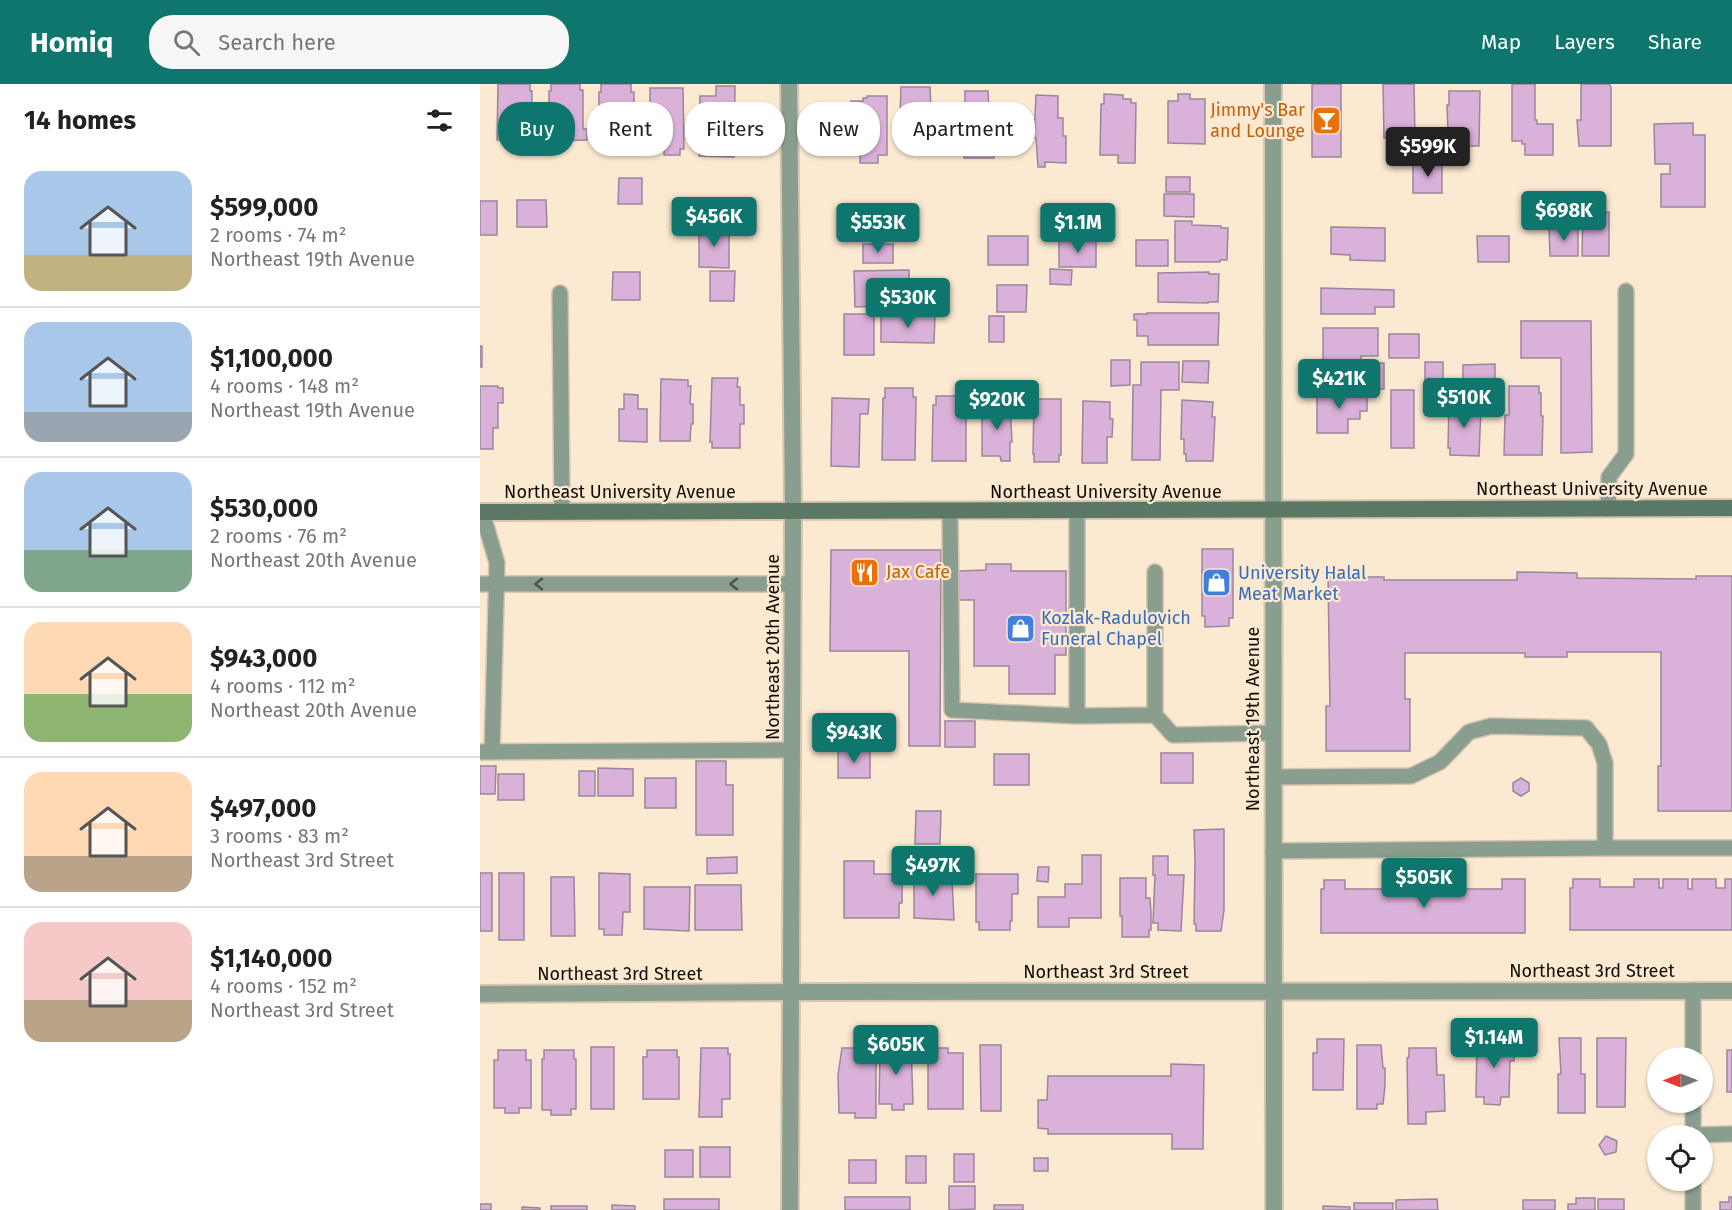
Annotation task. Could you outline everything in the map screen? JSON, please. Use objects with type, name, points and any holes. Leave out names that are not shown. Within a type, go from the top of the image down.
[{"type":"main road","name":"Northeast University Avenue","points":[[481,512],[1732,508]]},
{"type":"street","name":"Northeast 20th Avenue","points":[[789,84],[793,511],[790,1210]]},
{"type":"street","name":"Northeast 19th Avenue","points":[[1273,84],[1274,1210]]},
{"type":"street","name":"Northeast 3rd Street","points":[[480,994],[1732,991]]},
{"type":"lane","points":[[1608,509],[1609,477],[1626,454],[1626,291]]},
{"type":"lane","points":[[560,293],[562,512]]},
{"type":"lane","points":[[1077,511],[1077,716]]},
{"type":"lane","points":[[481,512],[497,563],[486,752],[792,750]]},
{"type":"lane","points":[[950,512],[952,710],[1077,716],[1155,715]]},
{"type":"lane","points":[[1155,572],[1155,715],[1173,735],[1273,733]]},
{"type":"lane","points":[[480,584],[793,584]]},
{"type":"lane","points":[[1274,777],[1411,776],[1440,762],[1468,732],[1491,726],[1586,728],[1599,744],[1605,763],[1605,848]]},
{"type":"lane","points":[[1273,851],[1732,848]]},
{"type":"lane","points":[[1693,990],[1693,1047]]},
{"type":"lane","points":[[1713,1134],[1732,1134]]},
{"type":"lane","points":[[1692,1191],[1692,1210]]},
{"type":"building","points":[[498,84],[530,84],[532,102],[498,102],[497,140]]},
{"type":"building","points":[[551,84],[580,84],[580,90],[583,90],[583,129],[587,129],[587,140],[575,140],[575,102],[549,102],[549,91],[551,91]]},
{"type":"building","points":[[601,84],[631,84],[634,102],[599,102],[599,92],[601,92]]},
{"type":"building","name":"Jimmy's Bar and Lounge","points":[[1312,84],[1341,84],[1341,157],[1312,157]]},
{"type":"building","points":[[1383,84],[1414,84],[1415,138],[1384,138]]},
{"type":"building","points":[[1512,84],[1535,84],[1535,120],[1537,124],[1553,124],[1553,155],[1525,155],[1525,144],[1522,144],[1522,141],[1512,141]]},
{"type":"building","points":[[1581,84],[1609,84],[1611,87],[1611,146],[1579,146],[1577,120],[1581,120]]},
{"type":"building","points":[[716,86],[735,86],[735,102],[700,102],[700,96],[716,96]]},
{"type":"building","points":[[901,87],[930,87],[931,102],[900,102]]},
{"type":"building","points":[[650,88],[683,88],[684,149],[680,149],[680,155],[673,155],[673,102],[650,102]]},
{"type":"building","points":[[965,91],[988,91],[988,102],[965,102]]},
{"type":"building","points":[[1449,91],[1480,91],[1479,146],[1469,146],[1469,159],[1449,159],[1447,105],[1449,105]]},
{"type":"building","points":[[1104,94],[1123,95],[1123,99],[1131,99],[1131,103],[1136,103],[1135,163],[1118,163],[1118,155],[1100,155],[1101,104],[1104,104]]},
{"type":"building","points":[[1178,94],[1190,94],[1190,99],[1205,99],[1205,144],[1168,143],[1168,101],[1178,101]]},
{"type":"building","points":[[1036,95],[1058,96],[1058,118],[1063,118],[1063,136],[1066,136],[1066,163],[1045,162],[1045,167],[1038,167]]},
{"type":"building","points":[[867,96],[887,96],[887,155],[880,155],[880,102],[851,102],[863,101],[863,98]]},
{"type":"building","points":[[1693,123],[1693,135],[1705,135],[1705,207],[1661,207],[1661,174],[1670,174],[1670,164],[1655,164],[1654,124]]},
{"type":"building","points":[[860,156],[878,156],[878,163],[860,163]]},
{"type":"building","points":[[964,156],[994,156],[994,158],[964,158]]},
{"type":"building","points":[[1442,163],[1442,193],[1413,193],[1413,164]]},
{"type":"building","points":[[1166,177],[1190,177],[1190,192],[1166,192]]},
{"type":"building","points":[[619,178],[642,178],[642,204],[618,204]]},
{"type":"building","points":[[1164,194],[1194,194],[1194,217],[1164,216]]},
{"type":"building","points":[[517,200],[546,200],[547,227],[517,227]]},
{"type":"building","points":[[480,201],[497,201],[497,235],[480,235]]},
{"type":"building","points":[[1583,212],[1609,212],[1609,256],[1582,256]]},
{"type":"building","points":[[1175,221],[1192,221],[1192,225],[1228,228],[1227,260],[1175,262]]},
{"type":"building","points":[[1331,227],[1385,228],[1385,261],[1350,260],[1350,255],[1331,254]]},
{"type":"building","points":[[699,228],[729,228],[729,268],[699,267]]},
{"type":"building","points":[[1549,229],[1578,229],[1578,256],[1550,256]]},
{"type":"building","points":[[988,236],[1028,236],[1028,265],[988,265]]},
{"type":"building","points":[[1477,236],[1509,236],[1509,262],[1478,262]]},
{"type":"building","points":[[1059,240],[1096,240],[1096,267],[1059,267]]},
{"type":"building","points":[[1136,240],[1168,240],[1168,266],[1136,266]]},
{"type":"building","points":[[863,244],[893,244],[893,263],[863,263]]},
{"type":"building","points":[[1050,269],[1072,270],[1071,285],[1050,284]]},
{"type":"building","points":[[909,270],[909,282],[915,282],[916,294],[911,294],[909,305],[855,307],[854,271]]},
{"type":"building","points":[[710,271],[735,271],[734,301],[710,301]]},
{"type":"building","points":[[613,272],[640,272],[640,300],[612,300]]},
{"type":"building","points":[[1209,272],[1209,274],[1219,274],[1218,302],[1158,302],[1158,273]]},
{"type":"building","points":[[997,285],[1027,285],[1026,312],[997,312]]},
{"type":"building","points":[[1321,288],[1394,290],[1394,307],[1375,307],[1375,314],[1321,314]]},
{"type":"building","points":[[1219,313],[1218,345],[1148,345],[1148,336],[1137,336],[1137,320],[1134,320],[1134,314]]},
{"type":"building","points":[[844,314],[874,314],[874,355],[844,355]]},
{"type":"building","points":[[881,315],[935,316],[934,343],[881,342]]},
{"type":"building","points":[[989,316],[1004,316],[1004,342],[989,342]]},
{"type":"building","points":[[1521,321],[1591,321],[1592,452],[1561,453],[1561,358],[1521,358]]},
{"type":"building","points":[[1323,328],[1378,328],[1378,356],[1361,356],[1361,360],[1323,360]]},
{"type":"building","points":[[1389,334],[1419,334],[1419,358],[1389,358]]},
{"type":"building","points":[[480,346],[482,346],[482,367],[480,367]]},
{"type":"building","points":[[1111,360],[1130,360],[1130,385],[1111,386]]},
{"type":"building","points":[[1183,361],[1209,361],[1208,383],[1182,382]]},
{"type":"building","points":[[1141,362],[1179,362],[1179,390],[1161,390],[1160,460],[1132,460],[1133,385],[1141,385]]},
{"type":"building","points":[[1425,362],[1443,362],[1443,387],[1425,387]]},
{"type":"building","points":[[1357,363],[1384,363],[1384,389],[1357,389]]},
{"type":"building","points":[[1495,364],[1495,392],[1463,392],[1463,365]]},
{"type":"building","points":[[712,378],[738,378],[740,405],[744,405],[744,424],[740,424],[740,448],[712,448],[712,442],[710,442]]},
{"type":"building","points":[[661,379],[688,380],[688,386],[691,386],[690,404],[693,404],[693,424],[691,424],[690,441],[660,441]]},
{"type":"building","points":[[480,386],[503,388],[503,403],[498,403],[498,428],[493,428],[493,449],[480,449]]},
{"type":"building","points":[[1509,386],[1539,386],[1541,416],[1543,416],[1542,455],[1504,455],[1505,415],[1509,415]]},
{"type":"building","points":[[885,388],[913,388],[913,397],[916,397],[915,460],[882,460]]},
{"type":"building","points":[[1391,390],[1414,390],[1414,448],[1391,448]]},
{"type":"building","points":[[1317,392],[1367,392],[1367,411],[1360,411],[1360,419],[1348,419],[1348,433],[1317,433]]},
{"type":"building","points":[[624,394],[638,395],[638,409],[647,409],[647,442],[619,441],[619,409],[624,409]]},
{"type":"building","points":[[936,396],[963,396],[963,405],[966,405],[966,461],[932,461],[933,405],[936,405]]},
{"type":"building","points":[[832,398],[869,399],[868,414],[860,414],[859,467],[831,466]]},
{"type":"building","points":[[1034,399],[1061,399],[1059,462],[1034,462]]},
{"type":"building","points":[[1182,400],[1213,402],[1212,417],[1215,417],[1213,461],[1186,461],[1184,439],[1181,439]]},
{"type":"building","points":[[1083,401],[1110,402],[1110,419],[1113,419],[1112,437],[1107,437],[1107,463],[1082,463]]},
{"type":"building","points":[[1449,401],[1466,401],[1465,407],[1481,407],[1479,456],[1450,455],[1450,448],[1448,448]]},
{"type":"building","points":[[1010,404],[1012,442],[1010,442],[1010,461],[1001,461],[1000,456],[982,456],[982,405]]},
{"type":"building","name":"University Halal Meat Market","points":[[1202,549],[1233,549],[1233,618],[1229,618],[1229,626],[1205,627],[1205,616],[1202,616]]},
{"type":"building","points":[[831,550],[941,550],[940,746],[909,746],[909,651],[830,651]]},
{"type":"building","name":"Kozlak-Radulovich Funeral Chapel","points":[[986,564],[1011,564],[1011,571],[1066,571],[1066,655],[1055,655],[1055,694],[1009,694],[1009,666],[974,666],[974,600],[959,600],[959,571],[986,570]]},
{"type":"building","points":[[1517,572],[1577,573],[1577,578],[1696,579],[1696,576],[1732,576],[1732,811],[1658,811],[1658,766],[1661,766],[1661,652],[1567,652],[1567,657],[1525,657],[1525,653],[1405,653],[1405,699],[1410,699],[1410,751],[1326,751],[1326,706],[1330,706],[1328,577],[1384,577],[1384,580],[1517,580]]},
{"type":"building","points":[[945,721],[975,721],[975,747],[945,747]]},
{"type":"building","points":[[838,751],[870,751],[870,778],[838,778]]},
{"type":"building","points":[[1161,753],[1193,753],[1193,783],[1161,783]]},
{"type":"building","points":[[994,754],[1029,754],[1029,785],[994,785]]},
{"type":"building","points":[[696,761],[726,761],[726,785],[733,785],[733,835],[696,835]]},
{"type":"building","points":[[480,766],[496,766],[495,794],[480,794]]},
{"type":"building","points":[[598,768],[633,769],[633,796],[598,796]]},
{"type":"building","points":[[579,771],[595,771],[595,796],[579,796]]},
{"type":"building","points":[[498,774],[524,774],[524,800],[498,800]]},
{"type":"building","points":[[645,778],[676,778],[676,808],[645,808]]},
{"type":"building","points":[[1521,778],[1529,783],[1529,791],[1521,796],[1513,791],[1513,783]]},
{"type":"building","points":[[916,811],[941,811],[940,844],[915,844]]},
{"type":"building","points":[[1224,829],[1224,910],[1221,931],[1196,931],[1196,924],[1194,924],[1194,830]]},
{"type":"building","points":[[1082,855],[1101,855],[1101,918],[1069,918],[1069,927],[1038,927],[1038,897],[1065,897],[1065,884],[1082,884]]},
{"type":"building","points":[[1153,856],[1168,856],[1168,875],[1184,875],[1181,931],[1158,930],[1158,923],[1153,923],[1155,875],[1153,875]]},
{"type":"building","points":[[737,857],[737,873],[707,874],[707,858]]},
{"type":"building","points":[[844,861],[874,861],[874,874],[892,874],[892,881],[902,881],[899,918],[844,918]]},
{"type":"building","points":[[1038,867],[1049,867],[1048,882],[1037,881]]},
{"type":"building","points":[[916,872],[938,872],[938,880],[952,880],[954,920],[914,918]]},
{"type":"building","points":[[480,873],[492,873],[492,931],[480,931]]},
{"type":"building","points":[[499,873],[524,873],[524,940],[499,940]]},
{"type":"building","points":[[599,873],[630,874],[630,912],[623,912],[622,935],[604,935],[604,929],[599,929]]},
{"type":"building","points":[[976,874],[1018,874],[1018,894],[1012,894],[1010,930],[979,930],[979,922],[976,922]]},
{"type":"building","points":[[551,877],[574,877],[575,936],[551,936]]},
{"type":"building","points":[[1120,878],[1146,878],[1146,898],[1150,898],[1151,913],[1149,937],[1122,937]]},
{"type":"building","points":[[1502,879],[1525,879],[1525,933],[1321,933],[1321,889],[1324,889],[1324,880],[1345,880],[1345,889],[1410,889],[1410,880],[1434,880],[1434,889],[1439,889],[1439,880],[1463,880],[1463,889],[1502,889]]},
{"type":"building","points":[[1573,879],[1600,879],[1600,887],[1634,887],[1634,879],[1659,879],[1659,888],[1663,888],[1663,879],[1688,879],[1688,889],[1692,889],[1692,879],[1716,879],[1716,888],[1725,888],[1725,879],[1732,879],[1732,930],[1570,930],[1570,888],[1573,888]]},
{"type":"building","points":[[695,885],[741,885],[742,930],[695,930]]},
{"type":"building","points":[[644,887],[690,887],[689,931],[644,929]]},
{"type":"building","points":[[1477,1038],[1515,1039],[1514,1061],[1510,1061],[1509,1097],[1501,1097],[1500,1105],[1484,1104],[1484,1097],[1476,1097]]},
{"type":"building","points":[[1559,1038],[1581,1038],[1581,1074],[1585,1074],[1585,1113],[1558,1113],[1558,1074],[1561,1074]]},
{"type":"building","points":[[1597,1038],[1626,1038],[1625,1107],[1597,1107]]},
{"type":"building","points":[[1317,1039],[1344,1039],[1343,1090],[1313,1090],[1313,1053],[1317,1053]]},
{"type":"building","points":[[882,1044],[911,1044],[913,1104],[904,1104],[904,1110],[892,1110],[892,1104],[879,1104]]},
{"type":"building","points":[[980,1045],[1001,1045],[1001,1111],[981,1111]]},
{"type":"building","points":[[1357,1045],[1381,1045],[1385,1086],[1383,1104],[1377,1104],[1377,1109],[1357,1109]]},
{"type":"building","points":[[591,1047],[614,1047],[614,1109],[591,1109]]},
{"type":"building","points":[[701,1048],[728,1048],[728,1054],[730,1054],[730,1099],[722,1099],[722,1117],[699,1117]]},
{"type":"building","points":[[842,1048],[874,1048],[876,1118],[855,1118],[855,1113],[839,1113],[838,1075]]},
{"type":"building","points":[[928,1048],[948,1048],[948,1053],[963,1053],[963,1109],[928,1109]]},
{"type":"building","points":[[1409,1048],[1436,1048],[1437,1075],[1444,1075],[1445,1111],[1426,1112],[1426,1124],[1408,1124],[1407,1058]]},
{"type":"building","points":[[498,1050],[526,1050],[526,1060],[531,1060],[531,1108],[519,1108],[519,1113],[505,1113],[505,1108],[494,1108],[494,1060],[498,1060]]},
{"type":"building","points":[[544,1050],[574,1050],[576,1109],[571,1109],[571,1115],[551,1115],[551,1110],[542,1110]]},
{"type":"building","points":[[647,1050],[677,1050],[679,1099],[643,1099],[643,1057],[647,1057]]},
{"type":"building","points":[[1727,1050],[1732,1050],[1732,1092],[1727,1092]]},
{"type":"building","points":[[1171,1064],[1204,1065],[1203,1149],[1172,1149],[1172,1134],[1048,1134],[1048,1129],[1038,1128],[1038,1100],[1047,1100],[1048,1076],[1171,1076]]},
{"type":"building","points":[[1606,1136],[1617,1141],[1616,1152],[1605,1155],[1599,1145]]},
{"type":"building","points":[[700,1147],[730,1147],[730,1177],[700,1177]]},
{"type":"building","points":[[665,1150],[693,1150],[693,1177],[665,1177]]},
{"type":"building","points":[[954,1154],[974,1154],[974,1182],[954,1182]]},
{"type":"building","points":[[906,1156],[926,1156],[926,1183],[906,1183]]},
{"type":"building","points":[[1034,1158],[1048,1158],[1048,1171],[1034,1171]]},
{"type":"building","points":[[849,1160],[876,1160],[876,1183],[849,1183]]},
{"type":"building","points":[[949,1186],[975,1186],[975,1209],[949,1210]]},
{"type":"building","points":[[845,1197],[910,1197],[910,1210],[845,1210]]},
{"type":"building","points":[[1729,1197],[1732,1197],[1732,1210],[1720,1210],[1720,1202],[1729,1202]]},
{"type":"building","points":[[1576,1198],[1595,1198],[1595,1210],[1568,1210],[1568,1204],[1576,1204]]},
{"type":"building","points":[[664,1199],[719,1199],[719,1210],[664,1210]]},
{"type":"building","points":[[1437,1199],[1438,1210],[1396,1210],[1396,1200]]},
{"type":"building","points":[[1598,1199],[1624,1199],[1624,1210],[1598,1210]]},
{"type":"building","points":[[1523,1200],[1555,1200],[1555,1210],[1523,1210]]},
{"type":"building","points":[[1354,1203],[1393,1203],[1393,1210],[1354,1210]]},
{"type":"building","points":[[480,1204],[491,1204],[491,1210],[480,1210]]},
{"type":"building","points":[[612,1205],[635,1206],[635,1210],[612,1210]]},
{"type":"building","points":[[994,1205],[1023,1205],[1023,1210],[994,1210]]},
{"type":"building","points":[[551,1206],[587,1206],[587,1210],[551,1210]]},
{"type":"building","points":[[1323,1206],[1350,1207],[1350,1210],[1323,1210]]},
{"type":"building","points":[[522,1207],[540,1208],[540,1210],[522,1210]]},
{"type":"place","name":"Jimmy's Bar and Lounge","points":[[1326,120]]},
{"type":"place","name":"Jax Cafe","points":[[865,572]]},
{"type":"place","name":"University Halal Meat Market","points":[[1217,583]]},
{"type":"place","name":"Kozlak-Radulovich Funeral Chapel","points":[[1020,628]]}]
